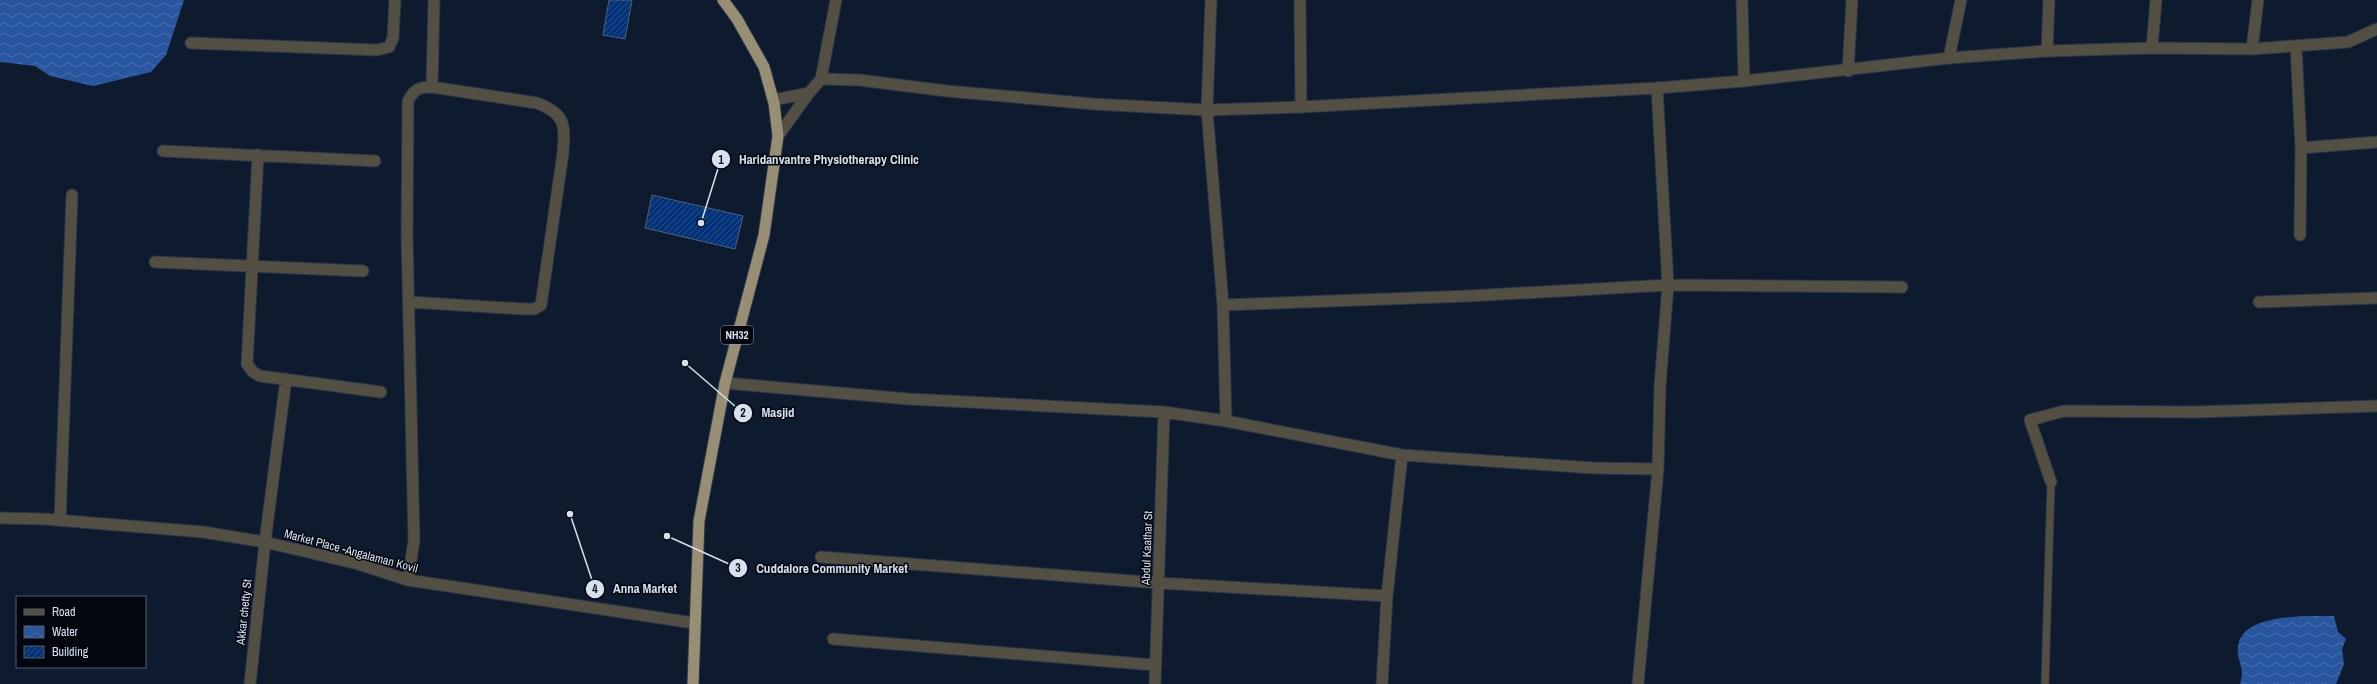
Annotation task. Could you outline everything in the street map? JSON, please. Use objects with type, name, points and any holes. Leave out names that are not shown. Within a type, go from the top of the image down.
[{"type":"highway","name":"NH32","points":[[693,684],[694,623],[699,522],[725,383],[764,234],[778,136],[772,97],[764,67],[737,19],[723,0]]},
{"type":"street","points":[[191,43],[377,50],[389,47],[394,38],[395,0]]},
{"type":"street","points":[[432,86],[434,0]]},
{"type":"street","points":[[778,136],[821,79],[836,0]]},
{"type":"street","points":[[1211,0],[1207,110],[1223,305],[1226,421]]},
{"type":"street","points":[[1300,0],[1301,107]]},
{"type":"street","points":[[1742,0],[1744,81]]},
{"type":"street","points":[[1848,71],[1852,0]]},
{"type":"street","points":[[1950,58],[1960,0]]},
{"type":"street","points":[[2047,52],[2049,0]]},
{"type":"street","points":[[2152,48],[2156,0]]},
{"type":"street","points":[[2252,49],[2258,0]]},
{"type":"street","points":[[821,79],[859,80],[947,91],[1093,104],[1207,110],[1301,107],[1657,88],[1848,71],[1950,58],[2047,52],[2152,48],[2252,49],[2296,46],[2348,42],[2377,29]]},
{"type":"street","points":[[2296,46],[2301,148],[2300,235]]},
{"type":"street","points":[[408,580],[414,540],[409,302],[408,101],[412,92],[432,86],[537,103],[553,109],[561,118],[564,132],[563,153],[541,305],[534,309],[524,310],[409,302]]},
{"type":"street","points":[[1638,684],[1658,470],[1660,386],[1668,285],[1657,88]]},
{"type":"street","points":[[772,97],[779,99],[809,93]]},
{"type":"street","points":[[2301,148],[2377,142]]},
{"type":"street","points":[[163,150],[375,161]]},
{"type":"street","points":[[258,155],[247,364],[253,372],[260,376],[381,392]]},
{"type":"street","points":[[60,520],[72,195]]},
{"type":"street","points":[[156,262],[363,271]]},
{"type":"street","points":[[1223,305],[1468,296],[1668,285],[1902,287]]},
{"type":"street","points":[[2259,302],[2377,298]]},
{"type":"street","name":"Akkar chetty St","points":[[250,684],[264,542],[286,379]]},
{"type":"street","points":[[725,383],[909,399],[1164,412],[1226,421],[1402,455],[1594,468],[1658,470]]},
{"type":"street","points":[[2051,482],[2030,420],[2064,411],[2196,412],[2377,406]]},
{"type":"street","name":"Abdul Kaathar St","points":[[1155,684],[1164,412]]},
{"type":"street","points":[[1382,684],[1387,596],[1402,455]]},
{"type":"street","name":"Market Place -Angalaman Kovil","points":[[0,518],[60,520],[203,532],[264,542],[358,564],[408,580],[694,623]]},
{"type":"street","points":[[821,557],[1159,583],[1387,596]]},
{"type":"street","points":[[833,639],[1155,665]]},
{"type":"lane","points":[[2045,684],[2051,482]]},
{"type":"water","points":[[0,0],[184,0],[166,55],[151,72],[93,86],[50,76],[35,66],[0,62]]},
{"type":"water","points":[[2334,616],[2338,632],[2346,639],[2342,649],[2344,664],[2336,684],[2240,684],[2242,672],[2238,654],[2239,642],[2245,633],[2254,626],[2266,621],[2280,618]]},
{"type":"building","points":[[609,0],[632,0],[625,39],[603,35]]},
{"type":"building","points":[[652,195],[743,216],[735,249],[645,228]]},
{"type":"place","name":"Haridanvantre Physiotherapy Clinic","points":[[701,223]]},
{"type":"place","name":"Masjid","points":[[685,363]]},
{"type":"place","name":"Anna Market","points":[[570,514]]},
{"type":"place","name":"Cuddalore Community Market","points":[[667,536]]}]
